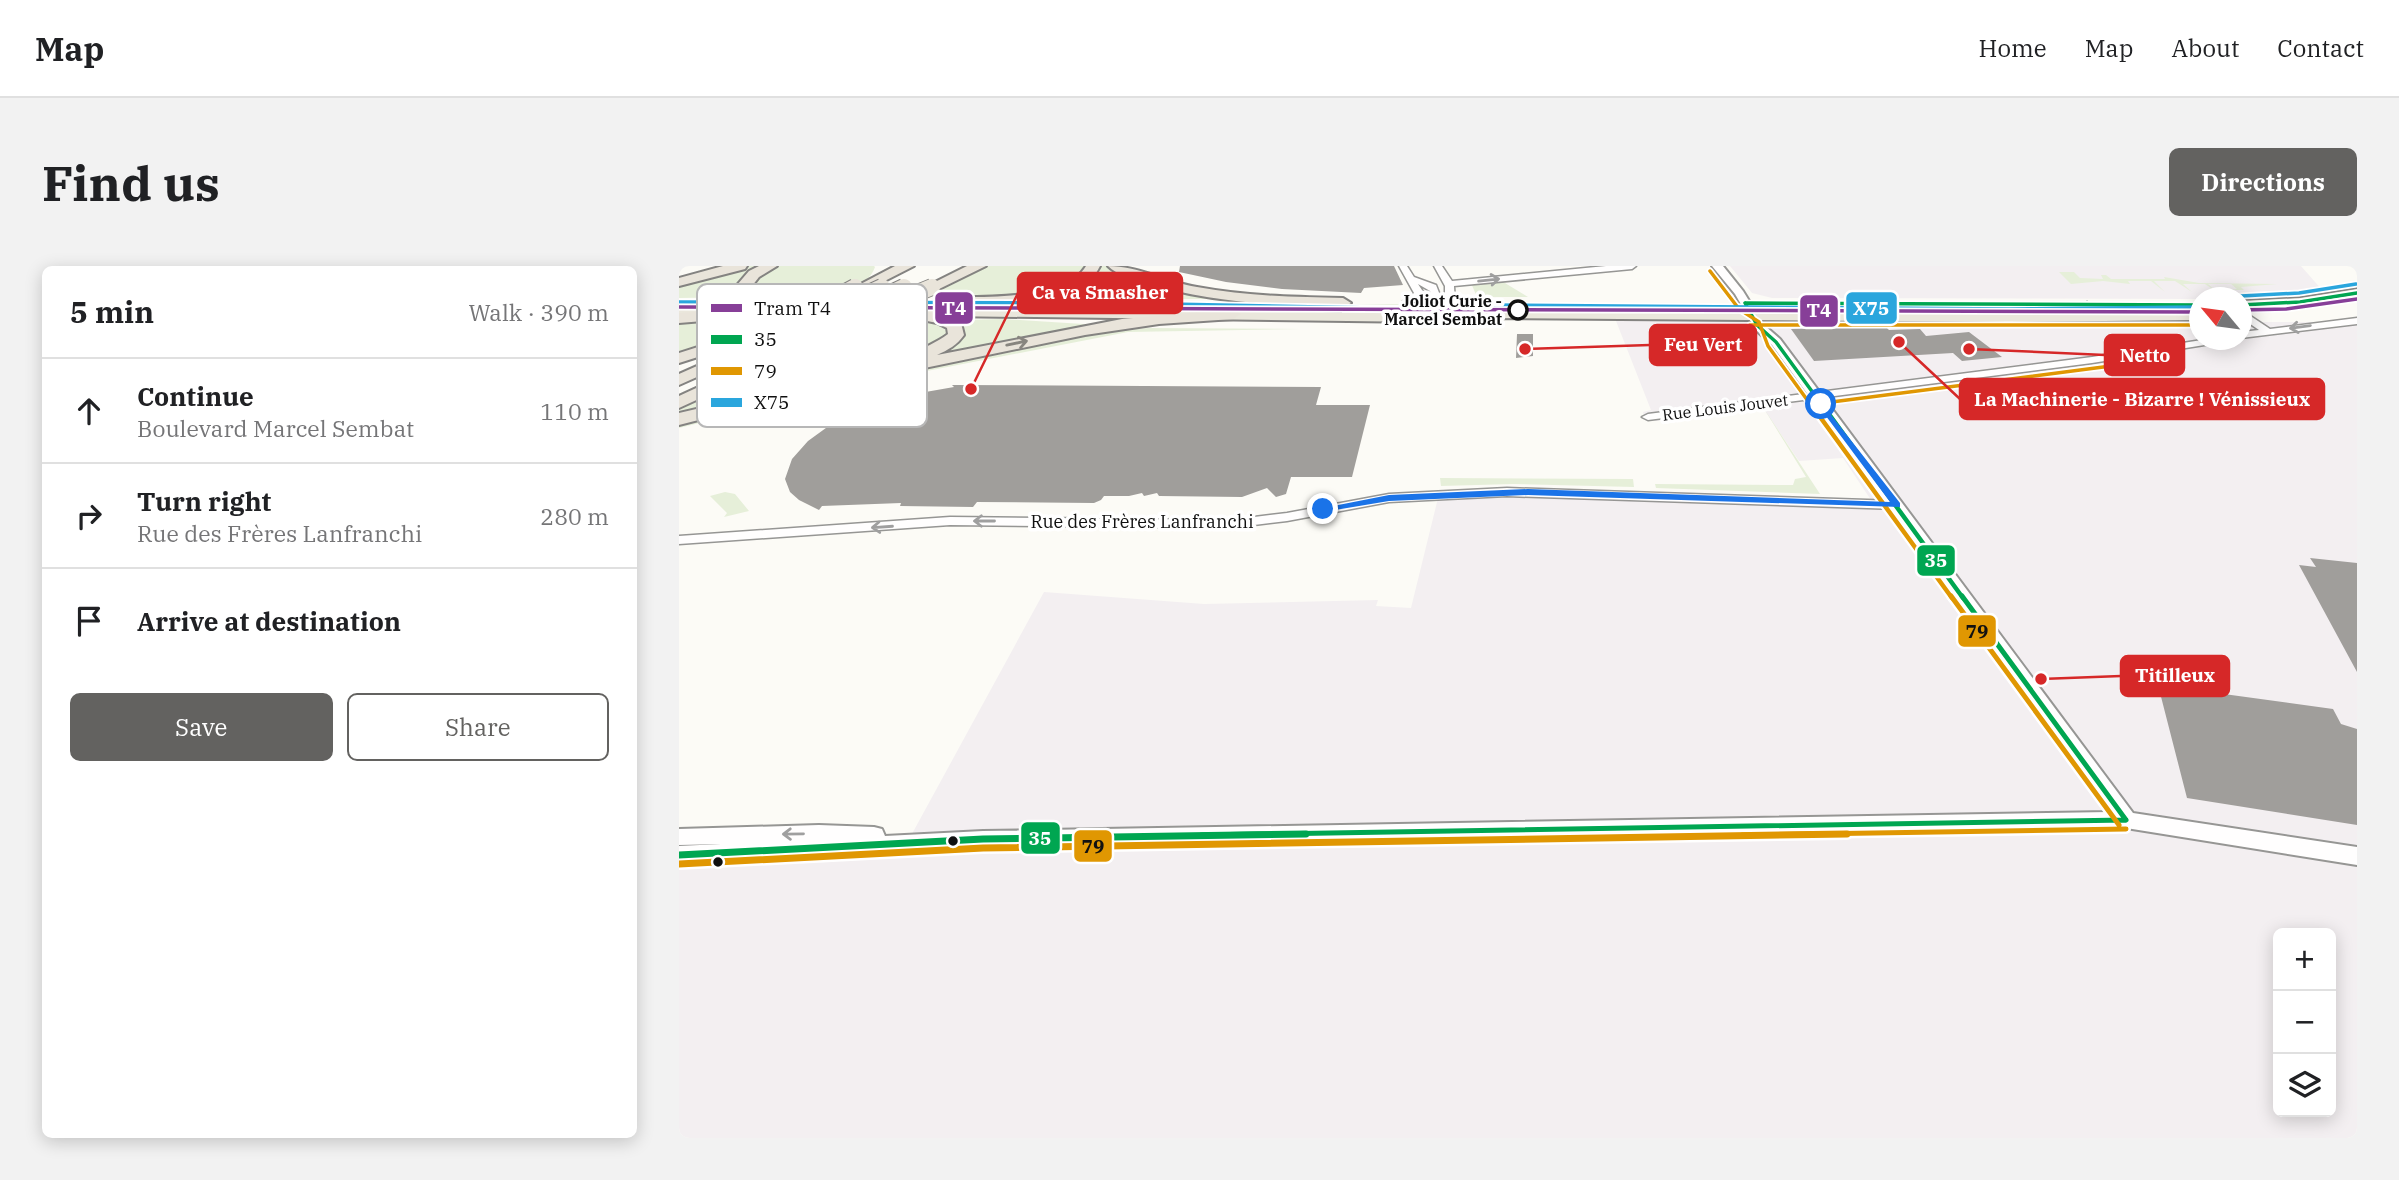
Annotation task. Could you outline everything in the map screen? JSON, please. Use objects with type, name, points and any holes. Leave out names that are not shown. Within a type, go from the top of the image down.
[{"type":"highway","points":[[679,282],[740,266]]},
{"type":"highway","points":[[745,284],[770,266]]},
{"type":"highway","points":[[863,284],[877,273],[881,266]]},
{"type":"highway","points":[[866,284],[907,266]]},
{"type":"highway","points":[[888,284],[926,266]]},
{"type":"highway","points":[[910,284],[946,266]]},
{"type":"highway","points":[[928,287],[965,266]]},
{"type":"highway","points":[[928,287],[979,266]]},
{"type":"highway","points":[[940,302],[1028,297],[1053,292],[1082,281],[1092,271],[1093,266]]},
{"type":"highway","points":[[1115,266],[1150,280],[1193,290],[1257,299],[1343,303]]},
{"type":"highway","points":[[927,362],[1100,326],[1233,314]]},
{"type":"highway","points":[[679,318],[697,317]]},
{"type":"highway","points":[[927,317],[952,323],[957,330],[956,335],[927,353]]},
{"type":"highway","points":[[679,358],[697,352]]},
{"type":"highway","points":[[679,369],[697,361]]},
{"type":"highway","points":[[679,380],[697,372]]},
{"type":"highway","points":[[679,391],[697,383]]},
{"type":"highway","points":[[679,403],[697,395]]},
{"type":"highway","points":[[679,419],[697,414]]},
{"type":"main road","points":[[2252,311],[2357,293]]},
{"type":"main road","points":[[2316,300],[2353,311]]},
{"type":"main road","points":[[679,302],[697,302]]},
{"type":"main road","points":[[927,302],[1406,303],[1447,308],[1747,309],[2189,305]]},
{"type":"main road","points":[[927,312],[1276,314],[1425,318],[1447,308]]},
{"type":"main road","points":[[1747,309],[1766,316],[2189,316]]},
{"type":"main road","points":[[679,311],[697,311]]},
{"type":"main road","points":[[2252,313],[2353,311]]},
{"type":"street","points":[[1403,266],[1412,279],[1418,296],[1406,303]]},
{"type":"street","points":[[1438,266],[1449,284],[1447,308]]},
{"type":"street","points":[[1522,266],[1530,276]]},
{"type":"street","points":[[1449,284],[1632,266]]},
{"type":"street","points":[[1717,266],[1766,335],[1776,342]]},
{"type":"street","points":[[1412,279],[1436,289],[1447,308]]},
{"type":"street","points":[[1980,316],[2091,315],[2092,310],[2087,305]]},
{"type":"street","points":[[1766,316],[1776,342],[2126,820]]},
{"type":"street","points":[[2252,320],[2267,331]]},
{"type":"street","points":[[2252,333],[2357,321]]},
{"type":"street","name":"Rue Louis Jouvet","points":[[1649,416],[2092,360],[2189,344]]},
{"type":"street","name":"Rue des Frères Lanfranchi","points":[[679,540],[950,521],[1230,524],[1287,517],[1389,498],[1507,492],[1896,505]]},
{"type":"street","points":[[679,855],[983,839],[2126,820],[2357,856]]},
{"type":"street","points":[[679,837],[819,833],[983,839]]},
{"type":"shaded area","points":[[1730,266],[2301,266],[2323,291],[2252,296],[2252,287],[2189,287],[2189,299],[1772,298],[1752,293]]},
{"type":"shaded area","points":[[1616,321],[2189,323],[2189,350],[2252,350],[2252,322],[2357,322],[2357,1138],[679,1138],[679,848],[907,843],[1044,592],[1204,604],[1378,600],[1376,606],[1411,608],[1438,498],[1539,496],[1877,509],[1843,458],[1799,461],[1763,408],[1656,421],[1645,418],[1643,412],[1651,410]]},
{"type":"green space","points":[[744,266],[764,266],[747,274],[739,284],[697,284],[697,298],[679,298],[679,283]]},
{"type":"green space","points":[[778,266],[875,267],[860,284],[754,284],[755,279]]},
{"type":"green space","points":[[985,266],[1084,266],[1083,274],[1055,289],[1022,295],[927,294]]},
{"type":"green space","points":[[1098,266],[1109,266],[1128,275],[1242,299],[1028,299],[1080,284],[1095,273]]},
{"type":"green space","points":[[2059,272],[2074,272],[2080,278],[2103,279],[2101,275],[2106,275],[2111,279],[2165,279],[2164,277],[2199,283],[2277,284],[2235,287],[2231,284],[2208,284],[2210,287],[2205,284],[2183,284],[2189,290],[2175,281],[2154,281],[2165,292],[2151,281],[2128,281],[2130,284],[2103,281],[2071,284]]},
{"type":"green space","points":[[1500,280],[1528,297],[1477,297],[1471,283]]},
{"type":"green space","points":[[927,305],[1434,305],[1431,311],[927,310]]},
{"type":"green space","points":[[1714,305],[1716,313],[1604,311],[1603,306]]},
{"type":"green space","points":[[1784,307],[2189,309],[2189,313],[1785,311]]},
{"type":"green space","points":[[1002,319],[1099,325],[927,360],[927,354],[963,332],[960,320]]},
{"type":"green space","points":[[679,321],[697,321],[697,350],[679,355]]},
{"type":"green space","points":[[927,322],[940,323],[947,332],[927,349]]},
{"type":"green space","points":[[1302,329],[1128,332],[927,371],[927,367],[1120,330]]},
{"type":"green space","points":[[697,401],[697,412],[679,417],[679,410]]},
{"type":"green space","points":[[1763,407],[1820,494],[1656,488],[1655,484],[1793,485],[1795,479],[1806,477]]},
{"type":"green space","points":[[697,417],[697,424],[679,428],[679,422]]},
{"type":"green space","points":[[1440,478],[1633,479],[1634,487],[1513,484],[1441,486]]},
{"type":"green space","points":[[725,492],[735,494],[749,511],[724,517],[727,513],[710,496]]},
{"type":"building","points":[[1180,266],[1394,266],[1403,285],[1364,288],[1361,293],[1282,289],[1226,282],[1179,272]]},
{"type":"building","points":[[1884,325],[1889,330],[1920,329],[1926,336],[1969,332],[2002,357],[1962,361],[1953,353],[1814,361],[1791,329]]},
{"type":"building","points":[[1517,334],[1533,334],[1533,356],[1516,358]]},
{"type":"building","points":[[952,385],[1321,387],[1316,405],[1370,405],[1352,477],[1291,477],[1286,494],[1276,497],[1267,488],[1242,497],[1159,496],[1157,493],[1144,496],[1142,493],[1104,496],[1094,503],[977,502],[973,507],[900,506],[901,503],[822,506],[819,510],[790,492],[785,479],[792,459],[808,441],[827,427],[927,427],[927,392],[954,387]]},
{"type":"building","points":[[2310,558],[2357,563],[2357,672],[2299,565],[2316,567]]},
{"type":"building","points":[[2158,685],[2333,709],[2341,724],[2357,729],[2357,825],[2187,798]]},
{"type":"tram line","name":"T4","points":[[2252,310],[2286,309],[2357,299]]},
{"type":"tram line","name":"T4","points":[[679,307],[697,307]]},
{"type":"tram line","name":"T4","points":[[927,308],[2189,312]]},
{"type":"transit line","name":"79","points":[[1710,271],[1739,309],[1759,322],[1768,346],[1783,367],[2119,825]]},
{"type":"transit line","name":"X75","points":[[2252,295],[2299,293],[2356,284]]},
{"type":"transit line","name":"35","points":[[2252,304],[2300,302],[2357,293]]},
{"type":"transit line","name":"X75","points":[[679,302],[697,302]]},
{"type":"transit line","name":"X75","points":[[927,303],[1425,309],[1489,305],[2009,309],[2189,307]]},
{"type":"transit line","name":"35","points":[[1745,303],[1757,325],[1776,342],[2126,820]]},
{"type":"transit line","name":"35","points":[[1745,303],[2189,305]]},
{"type":"transit line","name":"79","points":[[1750,325],[2189,325]]},
{"type":"transit line","name":"79","points":[[1816,404],[2111,366]]},
{"type":"transit line","name":"35","points":[[679,855],[983,839],[2126,820]]},
{"type":"transit line","name":"79","points":[[679,864],[983,848],[2126,829]]},
{"type":"place","name":"Joliot Curie - Marcel Sembat","points":[[1518,310]]},
{"type":"place","name":"La Machinerie - Bizarre ! Vénissieux","points":[[1899,342]]},
{"type":"place","name":"Feu Vert","points":[[1525,349]]},
{"type":"place","name":"Netto","points":[[1969,349]]},
{"type":"place","name":"Ca va Smasher","points":[[971,389]]},
{"type":"place","name":"Titilleux","points":[[2041,679]]},
{"type":"route","points":[[1323,509],[1389,498],[1528,492],[1896,505],[1821,404]]}]
